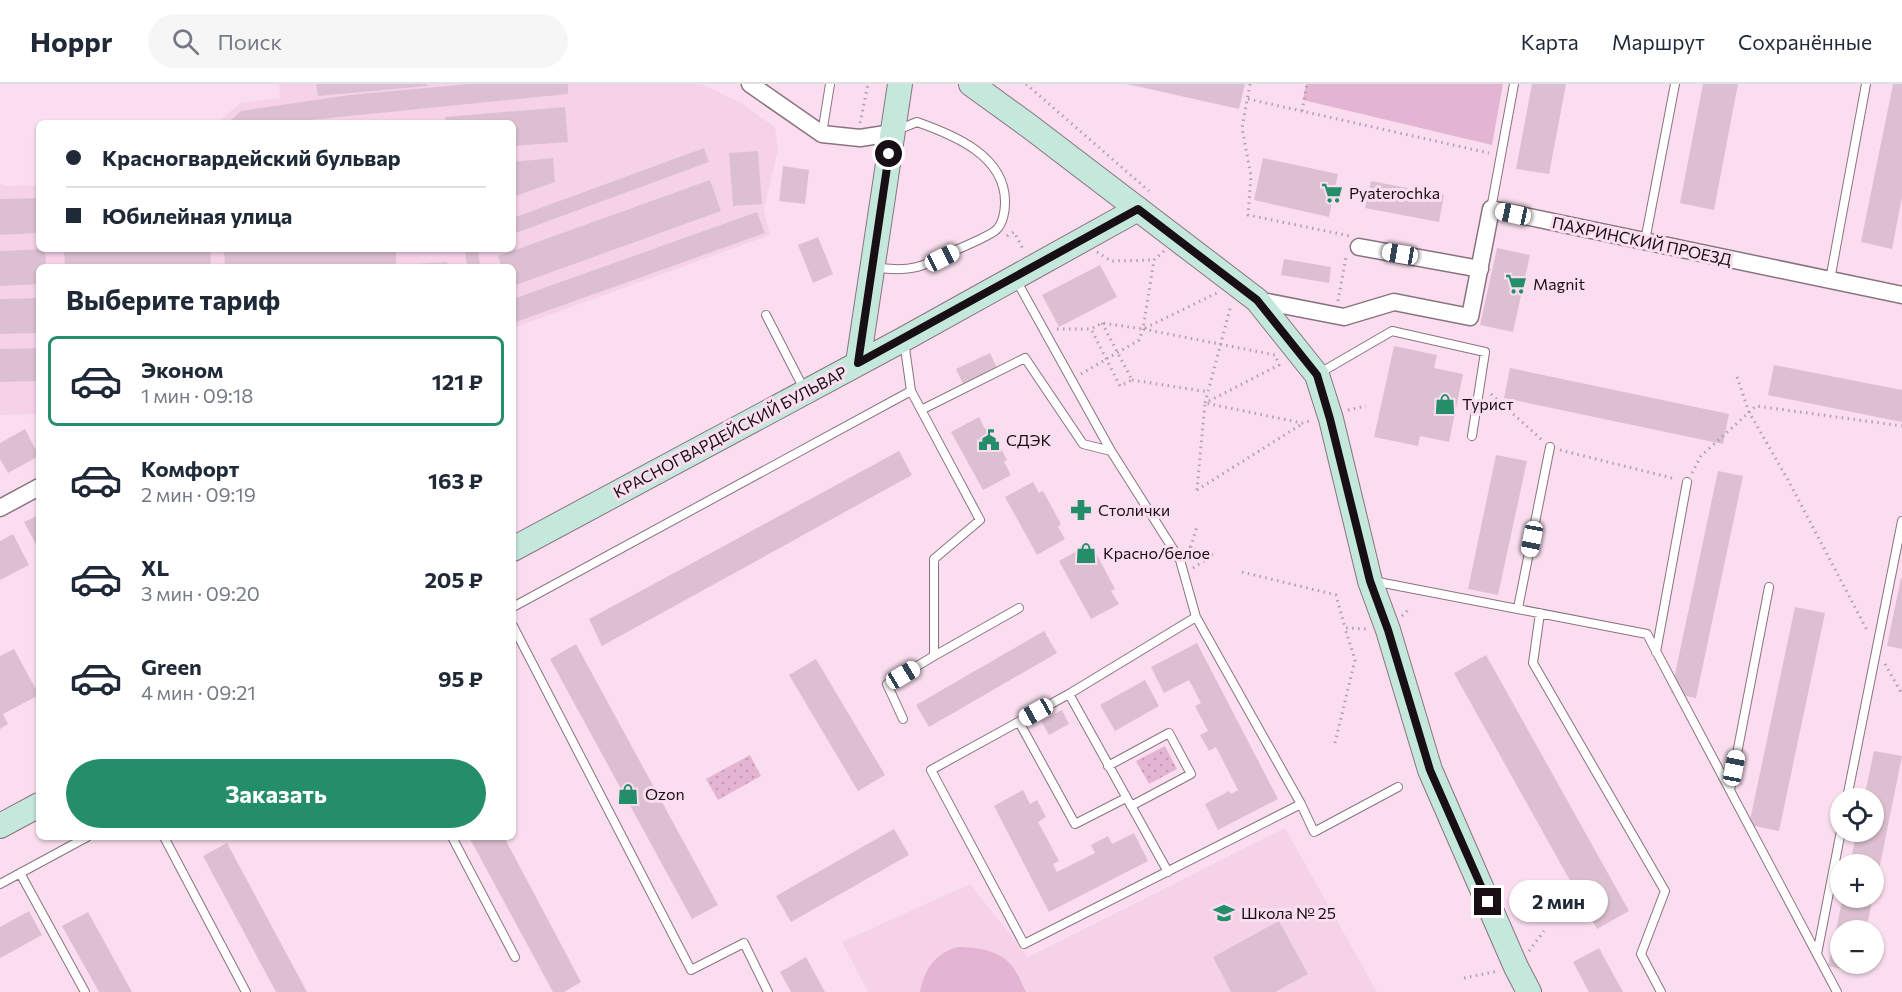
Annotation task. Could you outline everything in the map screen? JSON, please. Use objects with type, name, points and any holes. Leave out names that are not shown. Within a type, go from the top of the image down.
[{"type":"street","name":"КРАСНОГВАРДЕЙСКИЙ БУЛЬВАР","points":[[516,547],[858,363],[900,84]]},
{"type":"street","points":[[971,84],[1138,209],[1245,300],[1317,375],[1329,414],[1370,581],[1388,630],[1430,770],[1529,992]]},
{"type":"street","points":[[752,85],[822,134],[858,138],[892,133]]},
{"type":"street","points":[[858,363],[1138,209]]},
{"type":"street","points":[[1245,300],[1344,317],[1394,302],[1470,316],[1491,209]]},
{"type":"street","name":"ПАХРИНСКИЙ ПРОЕЗД","points":[[1491,209],[1902,295]]},
{"type":"street","points":[[1359,247],[1480,269]]},
{"type":"street","points":[[0,508],[36,490]]},
{"type":"street","points":[[0,826],[36,807]]},
{"type":"lane","points":[[822,134],[830,84]]},
{"type":"lane","points":[[1491,209],[1514,84]]},
{"type":"lane","points":[[1645,241],[1675,84]]},
{"type":"lane","points":[[1830,280],[1866,84]]},
{"type":"lane","points":[[873,267],[897,271],[926,266],[997,229],[1005,212],[1005,194],[1000,177],[984,156],[949,133],[917,122],[892,133]]},
{"type":"lane","points":[[1015,278],[1111,451],[1180,560],[1196,617],[1314,832],[1398,787]]},
{"type":"lane","points":[[766,315],[805,392]]},
{"type":"lane","points":[[1317,375],[1392,331],[1485,352],[1472,436]]},
{"type":"lane","points":[[904,339],[911,391],[980,520],[934,559],[934,656]]},
{"type":"lane","points":[[921,410],[1025,358],[1083,444],[1111,451]]},
{"type":"lane","points":[[516,605],[911,391]]},
{"type":"lane","points":[[1518,608],[1550,447]]},
{"type":"lane","points":[[1656,652],[1687,482]]},
{"type":"lane","points":[[1849,788],[1902,521]]},
{"type":"lane","points":[[1370,581],[1647,634],[1836,992]]},
{"type":"lane","points":[[1730,790],[1769,587]]},
{"type":"lane","points":[[903,719],[887,684],[1019,608]]},
{"type":"lane","points":[[1540,612],[1533,663],[1665,891],[1641,954],[1661,992]]},
{"type":"lane","points":[[1196,617],[1069,694],[931,770],[1024,944],[1300,804]]},
{"type":"lane","points":[[516,632],[691,969],[744,943],[768,992]]},
{"type":"lane","points":[[1069,694],[1168,872]]},
{"type":"lane","points":[[1019,722],[1075,824],[1191,774],[1169,733],[1108,766]]},
{"type":"lane","points":[[0,884],[81,840]]},
{"type":"lane","points":[[166,840],[246,992]]},
{"type":"lane","points":[[455,840],[515,957]]},
{"type":"lane","points":[[1817,955],[1839,842]]},
{"type":"lane","points":[[20,873],[85,992]]},
{"type":"path","points":[[858,138],[868,84]]},
{"type":"path","points":[[1250,84],[1242,128],[1251,176],[1248,215],[1350,235],[1335,315]]},
{"type":"path","points":[[1302,111],[1307,84]]},
{"type":"path","points":[[1248,99],[1501,156]]},
{"type":"path","points":[[1090,248],[1111,261],[1155,260]]},
{"type":"path","points":[[1044,331],[1055,328],[1091,329],[1102,323],[1143,329],[1221,291]]},
{"type":"path","points":[[1245,300],[1220,345],[1205,403],[1197,490],[1302,423],[1366,406]]},
{"type":"path","points":[[1102,323],[1132,380]]},
{"type":"path","points":[[1091,329],[1120,386],[1132,380],[1209,392]]},
{"type":"path","points":[[1071,380],[1139,340],[1143,329]]},
{"type":"path","points":[[1205,403],[1279,365],[1275,355],[1220,345]]},
{"type":"path","points":[[1737,377],[1749,412],[1788,480],[1902,694]]},
{"type":"path","points":[[1480,384],[1550,447],[1687,482],[1701,456],[1756,406],[1902,426]]},
{"type":"path","points":[[1205,403],[1302,423]]},
{"type":"path","points":[[1184,573],[1197,526]]},
{"type":"path","points":[[1184,573],[1213,555],[1184,546],[1193,539]]},
{"type":"path","points":[[1242,572],[1336,595],[1355,660],[1335,742]]},
{"type":"path","points":[[1345,628],[1388,630],[1409,609]]},
{"type":"shaded area","points":[[279,84],[702,84],[741,103],[775,127],[778,150],[764,209],[770,235],[516,327],[516,264],[36,264],[36,414],[0,415],[0,183],[4,186],[36,185],[36,252],[516,252],[516,120],[220,120],[240,103],[280,98]]},
{"type":"shaded area","points":[[1306,84],[1503,84],[1492,145],[1303,100]]},
{"type":"shaded area","points":[[1165,746],[1177,769],[1149,784],[1136,761]]},
{"type":"shaded area","points":[[750,755],[761,776],[718,800],[706,779]]},
{"type":"shaded area","name":"Школа № 25","points":[[1285,828],[1377,992],[868,992],[842,942],[970,884],[1028,957]]},
{"type":"shaded area","points":[[958,947],[980,949],[1001,956],[1014,969],[1026,992],[920,992],[924,977],[937,958]]},
{"type":"building","points":[[316,84],[427,84],[427,86],[318,96]]},
{"type":"building","points":[[469,84],[568,84],[568,94],[311,120],[231,120],[241,111],[349,95]]},
{"type":"building","points":[[1127,84],[1245,84],[1239,109]]},
{"type":"building","points":[[1532,84],[1566,84],[1549,174],[1516,169]]},
{"type":"building","points":[[1703,84],[1738,84],[1714,210],[1680,203]]},
{"type":"building","points":[[1893,84],[1902,84],[1902,197],[1892,249],[1861,242]]},
{"type":"building","points":[[565,107],[568,142],[516,146],[516,120],[446,120],[445,117]]},
{"type":"building","points":[[704,148],[709,162],[516,233],[516,217]]},
{"type":"building","points":[[758,151],[762,204],[733,206],[729,153]]},
{"type":"building","points":[[553,158],[555,182],[516,196],[516,162]]},
{"type":"building","points":[[1263,158],[1338,174],[1329,217],[1254,200]]},
{"type":"building","points":[[783,166],[809,170],[805,204],[779,201]]},
{"type":"building","points":[[710,180],[721,211],[516,285],[516,264],[501,264],[498,256],[516,252],[516,250]]},
{"type":"building","points":[[1371,181],[1444,195],[1439,222],[1365,208]]},
{"type":"building","points":[[36,198],[36,233],[0,235],[0,199]]},
{"type":"building","points":[[757,212],[765,233],[516,322],[516,298]]},
{"type":"building","points":[[818,237],[833,274],[813,283],[798,245]]},
{"type":"building","points":[[1497,248],[1530,255],[1513,332],[1480,325]]},
{"type":"building","points":[[36,249],[36,252],[45,252],[46,264],[36,264],[36,284],[0,286],[0,251]]},
{"type":"building","points":[[64,252],[210,252],[211,264],[65,264]]},
{"type":"building","points":[[224,252],[396,252],[396,264],[225,264]]},
{"type":"building","points":[[465,252],[478,252],[480,264],[467,264]]},
{"type":"building","points":[[1284,259],[1331,267],[1329,283],[1281,275]]},
{"type":"building","points":[[447,262],[447,264],[416,264]]},
{"type":"building","points":[[1100,265],[1117,297],[1059,327],[1042,295]]},
{"type":"building","points":[[36,298],[36,333],[0,334],[0,299]]},
{"type":"building","points":[[1394,346],[1437,355],[1434,368],[1463,374],[1449,442],[1420,436],[1418,446],[1374,437]]},
{"type":"building","points":[[36,348],[36,381],[0,382],[0,349]]},
{"type":"building","points":[[990,353],[997,368],[963,384],[956,369]]},
{"type":"building","points":[[1774,365],[1902,390],[1902,422],[1768,395]]},
{"type":"building","points":[[1510,368],[1729,414],[1723,444],[1504,398]]},
{"type":"building","points":[[979,417],[985,429],[989,426],[1007,460],[1004,462],[1011,475],[983,490],[951,432]]},
{"type":"building","points":[[25,429],[36,450],[36,458],[8,473],[0,459],[0,443]]},
{"type":"building","points":[[899,451],[912,475],[602,646],[589,619]]},
{"type":"building","points":[[1496,455],[1527,461],[1498,595],[1468,589]]},
{"type":"building","points":[[1718,471],[1743,476],[1696,698],[1671,693]]},
{"type":"building","points":[[1033,482],[1039,493],[1043,491],[1061,524],[1058,527],[1065,539],[1037,555],[1005,497]]},
{"type":"building","points":[[36,516],[36,544],[24,522]]},
{"type":"building","points":[[13,534],[29,565],[0,580],[0,541]]},
{"type":"building","points":[[1086,546],[1093,558],[1097,555],[1115,589],[1111,591],[1119,604],[1091,619],[1059,561]]},
{"type":"building","points":[[1902,578],[1902,649],[1887,646]]},
{"type":"building","points":[[1795,607],[1825,613],[1779,831],[1749,825]]},
{"type":"building","points":[[1044,631],[1057,653],[929,727],[916,705]]},
{"type":"building","points":[[1197,643],[1278,799],[1218,830],[1205,804],[1229,791],[1231,794],[1238,790],[1216,747],[1209,751],[1200,735],[1208,731],[1195,706],[1201,703],[1189,680],[1164,693],[1151,667]]},
{"type":"building","points":[[576,644],[718,905],[692,919],[550,659]]},
{"type":"building","points":[[14,649],[36,689],[36,697],[3,714],[8,724],[0,729],[0,656]]},
{"type":"building","points":[[1486,655],[1629,911],[1597,929],[1454,673]]},
{"type":"building","points":[[816,659],[885,775],[858,791],[789,675]]},
{"type":"building","points":[[1145,680],[1159,706],[1115,731],[1100,705]]},
{"type":"building","points":[[1062,710],[1069,724],[1049,735],[1041,721]]},
{"type":"building","points":[[1874,751],[1902,756],[1882,854],[1852,854],[1855,842],[1884,842],[1884,788],[1866,788]]},
{"type":"building","points":[[1023,790],[1030,804],[1037,800],[1046,817],[1038,822],[1059,861],[1053,864],[1057,872],[1095,853],[1091,845],[1108,836],[1112,844],[1134,833],[1148,861],[1049,912],[994,806]]},
{"type":"building","points":[[894,829],[909,855],[791,922],[776,896]]},
{"type":"building","points":[[471,840],[506,840],[581,982],[564,992],[553,992]]},
{"type":"building","points":[[227,843],[307,992],[276,992],[203,856]]},
{"type":"building","points":[[1841,908],[1871,908],[1868,920],[1838,920]]},
{"type":"building","points":[[29,911],[42,935],[0,958],[0,927]]},
{"type":"building","points":[[88,912],[132,992],[99,992],[62,926]]},
{"type":"building","points":[[1279,921],[1308,974],[1275,992],[1231,992],[1213,957]]},
{"type":"building","points":[[1599,948],[1623,992],[1589,992],[1573,962]]},
{"type":"building","points":[[806,957],[825,992],[791,992],[780,972]]},
{"type":"place","name":"Pyaterochka","points":[[1332,193]]},
{"type":"place","name":"Magnit","points":[[1516,284]]},
{"type":"place","name":"Турист","points":[[1445,404]]},
{"type":"place","name":"СДЭК","points":[[989,440]]},
{"type":"place","name":"Столички","points":[[1081,510]]},
{"type":"place","name":"Красно/белое","points":[[1086,553]]},
{"type":"place","name":"Ozon","points":[[628,794]]},
{"type":"place","name":"Школа № 25","points":[[1224,913]]},
{"type":"route","points":[[889,154],[858,363],[1138,209],[1257,300],[1317,375],[1370,581],[1388,630],[1430,770],[1488,902]]}]
